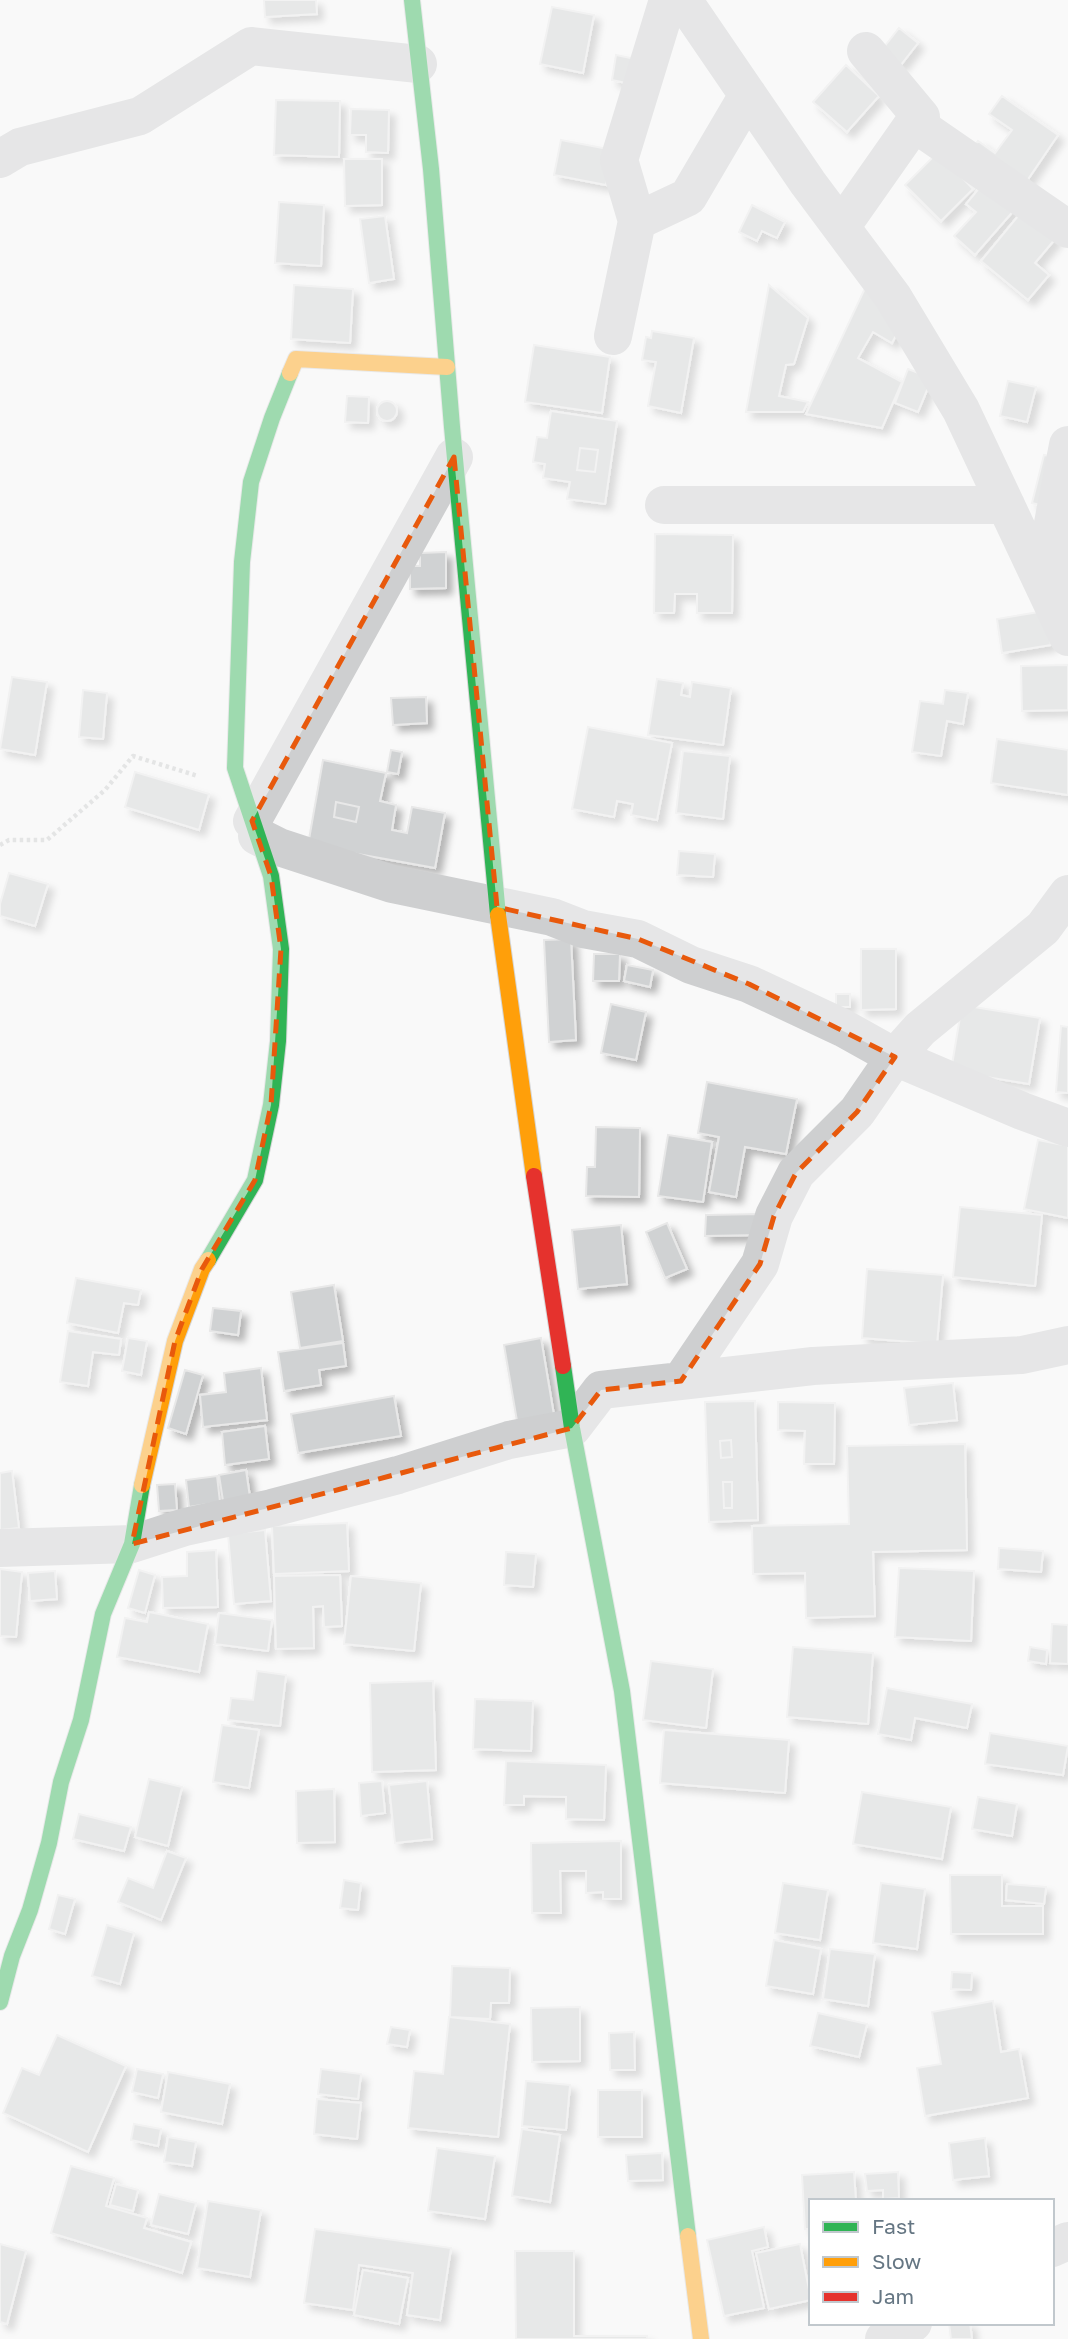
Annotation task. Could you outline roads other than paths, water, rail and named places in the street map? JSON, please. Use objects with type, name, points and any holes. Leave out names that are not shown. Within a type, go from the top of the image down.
[{"type":"street","points":[[412,0],[431,169],[454,457],[497,906],[523,1107],[572,1428],[622,1691],[701,2339]]},
{"type":"street","points":[[613,336],[637,221],[619,160],[668,0]]},
{"type":"street","points":[[682,0],[841,228],[893,297],[961,411],[1062,612]]},
{"type":"street","points":[[0,159],[20,147],[140,116],[251,47],[418,64]]},
{"type":"street","points":[[841,228],[914,123],[921,117],[866,51]]},
{"type":"street","points":[[637,221],[688,197],[748,95]]},
{"type":"street","points":[[914,123],[1068,229]]},
{"type":"street","points":[[0,2002],[6,1956],[30,1910],[49,1843],[61,1782],[81,1720],[103,1614],[132,1544],[143,1476],[175,1341],[202,1269],[255,1180],[271,1105],[278,1041],[281,949],[271,876],[235,768],[242,562],[251,482],[272,418],[296,359],[447,367]]},
{"type":"street","points":[[1062,612],[1050,539],[1068,446]]},
{"type":"street","points":[[250,815],[454,457]]},
{"type":"street","points":[[664,505],[1006,505]]},
{"type":"street","points":[[250,815],[279,847],[392,884],[552,917],[583,929],[638,939],[691,965],[749,984],[843,1028],[895,1057],[1068,1128]]},
{"type":"street","points":[[681,1381],[760,1264],[774,1216],[796,1173],[857,1112],[895,1057],[920,1029],[1056,927],[1068,894]]},
{"type":"street","points":[[0,1548],[132,1544],[185,1527],[272,1508],[398,1475],[509,1440],[572,1428],[601,1390],[813,1366],[1022,1355],[1068,1345]]},
{"type":"street","points":[[884,2339],[909,2325]]}]
